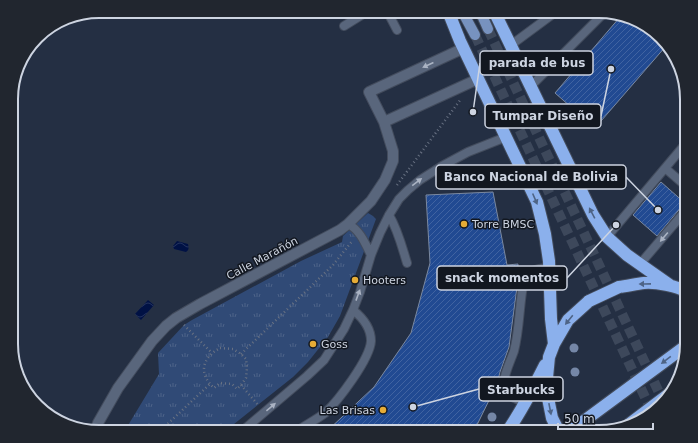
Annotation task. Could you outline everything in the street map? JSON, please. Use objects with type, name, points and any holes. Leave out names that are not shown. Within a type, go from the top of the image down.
[{"type":"highway","points":[[451,18],[536,202],[545,234],[549,267],[551,319],[554,344]]},
{"type":"highway","points":[[498,18],[593,215],[607,237],[627,255],[680,288]]},
{"type":"highway","points":[[512,425],[526,403],[554,344],[568,320],[589,301],[619,287],[645,283],[680,289]]},
{"type":"highway","points":[[578,425],[680,350]]},
{"type":"highway","points":[[549,357],[546,388],[552,418],[556,425]]},
{"type":"main road","points":[[466,18],[475,35]]},
{"type":"main road","points":[[483,18],[488,29]]},
{"type":"street","name":"Calle Marañón","points":[[97,425],[118,388],[152,341],[166,326],[176,318],[200,304],[340,230],[371,201],[385,180],[393,162],[393,151],[384,122],[369,92],[464,48]]},
{"type":"street","points":[[384,122],[478,79]]},
{"type":"lane","points":[[344,26],[357,18]]},
{"type":"lane","points":[[391,18],[397,30]]},
{"type":"lane","points":[[511,45],[548,18]]},
{"type":"lane","points":[[531,86],[599,18]]},
{"type":"lane","points":[[249,425],[324,360],[344,329],[353,310],[371,255],[380,233],[399,200],[420,180],[442,166],[468,152],[506,136]]},
{"type":"lane","points":[[607,237],[680,152]]},
{"type":"lane","points":[[665,168],[680,181]]},
{"type":"lane","points":[[389,215],[407,263]]},
{"type":"lane","points":[[640,264],[680,217]]},
{"type":"lane","points":[[348,224],[359,232],[371,255]]},
{"type":"lane","points":[[526,403],[510,396],[504,387],[504,379],[516,343],[524,280],[531,271],[549,267]]},
{"type":"lane","points":[[306,425],[324,413],[342,394],[368,353],[371,342],[369,330],[361,316],[353,310]]},
{"type":"path","points":[[176,318],[212,353]]},
{"type":"path","points":[[220,348],[233,349],[246,359],[246,378],[236,389],[232,384],[220,383],[214,388],[210,384],[204,374],[204,364],[212,353],[220,348]]},
{"type":"path","points":[[166,425],[210,384]]},
{"type":"path","points":[[241,385],[265,412]]},
{"type":"green space","points":[[368,213],[376,219],[340,316],[328,337],[308,362],[293,377],[233,425],[128,425],[159,374],[158,353],[184,325],[301,261],[342,242],[343,236]]},
{"type":"water","points":[[177,241],[188,244],[188,249],[186,252],[174,249],[173,246]]},
{"type":"water","points":[[148,300],[154,305],[141,320],[135,314]]},
{"type":"building","points":[[617,20],[635,26],[652,38],[663,50],[595,128],[555,93]]},
{"type":"building","points":[[661,182],[680,199],[680,209],[657,236],[633,215]]},
{"type":"building","name":"Las Brisas","points":[[493,192],[507,265],[518,264],[517,287],[509,347],[497,384],[477,425],[333,425],[374,387],[411,333],[430,263],[426,195]]},
{"type":"tunnel","points":[[488,29],[661,396]]},
{"type":"tunnel","points":[[475,35],[650,407]]},
{"type":"place","name":"Tumpar Diseño","points":[[611,69]]},
{"type":"place","name":"parada de bus","points":[[473,112]]},
{"type":"place","name":"Banco Nacional de Bolivia","points":[[658,210]]},
{"type":"place","name":"Torre BMSC","points":[[464,224]]},
{"type":"place","name":"snack momentos","points":[[616,225]]},
{"type":"place","name":"Hooters","points":[[355,280]]},
{"type":"place","name":"Goss","points":[[313,344]]},
{"type":"place","name":"Starbucks","points":[[413,407]]},
{"type":"place","name":"Las Brisas","points":[[383,410]]}]
